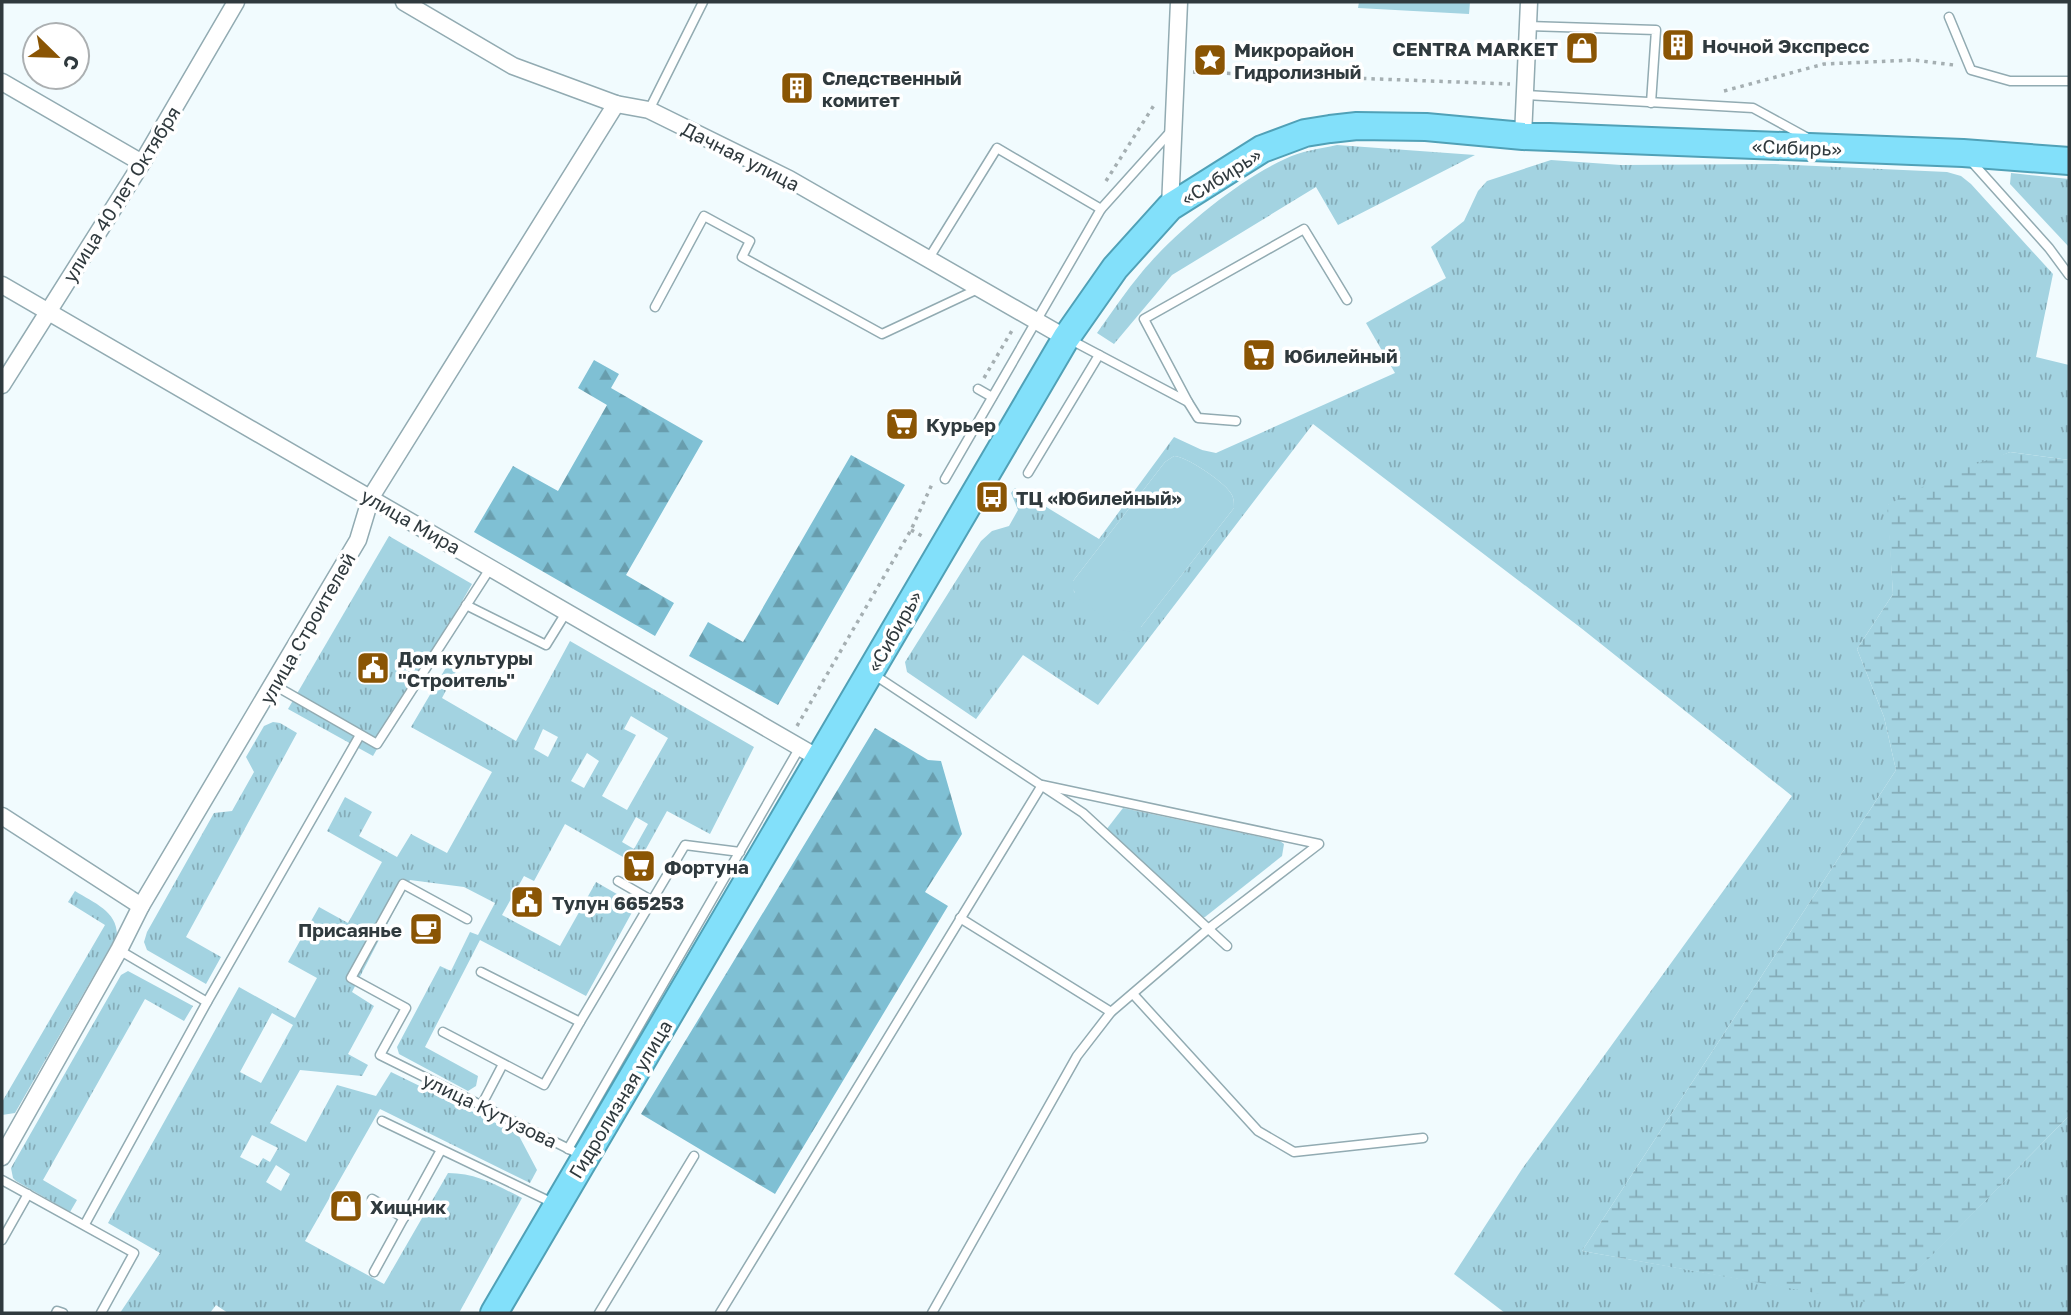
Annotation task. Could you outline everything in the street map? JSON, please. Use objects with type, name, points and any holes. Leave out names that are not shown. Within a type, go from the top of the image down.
[{"type":"highway","name":"«Сибирь»","points":[[747,885],[803,749],[871,672],[1066,338],[1115,268],[1149,227],[1170,207],[1262,149],[1305,133],[1389,125],[1523,136],[1963,153],[2069,161]]},
{"type":"highway","name":"Гидролизная улица","points":[[494,1313],[558,1205],[577,1153],[747,885]]},
{"type":"street","name":"улица 40 лет Октября","points":[[2,385],[142,163],[236,2]]},
{"type":"street","name":"Дачная улица","points":[[404,2],[513,66],[616,104],[649,110],[789,179],[1066,338]]},
{"type":"street","points":[[1170,207],[1179,2]]},
{"type":"street","points":[[1523,136],[1529,2]]},
{"type":"street","points":[[2,82],[142,163]]},
{"type":"street","name":"улица Строителей","points":[[2,1157],[8,1130],[120,950],[141,906],[358,540],[371,497],[616,104]]},
{"type":"street","name":"улица Мира","points":[[2,285],[803,749]]},
{"type":"street","points":[[2,816],[141,906]]},
{"type":"lane","points":[[649,110],[703,2]]},
{"type":"lane","points":[[1949,17],[1971,70],[2010,81],[2069,82]]},
{"type":"lane","points":[[1528,26],[1656,30],[1651,103]]},
{"type":"lane","points":[[1526,95],[1753,108],[1824,148]]},
{"type":"lane","points":[[945,479],[1101,209],[1173,129]]},
{"type":"lane","points":[[929,258],[997,148],[1101,209]]},
{"type":"lane","points":[[1963,153],[2015,209],[2069,275]]},
{"type":"lane","points":[[655,307],[705,216],[750,241],[742,257],[882,334],[981,288]]},
{"type":"lane","points":[[1236,421],[1198,418],[1144,319],[1304,229],[1347,300]]},
{"type":"lane","points":[[1066,338],[1188,402]]},
{"type":"lane","points":[[1028,473],[1099,355]]},
{"type":"lane","points":[[978,389],[992,397]]},
{"type":"lane","points":[[274,685],[377,744],[491,567]]},
{"type":"lane","points":[[466,605],[546,646],[567,611]]},
{"type":"lane","points":[[871,672],[1083,813],[1227,946]]},
{"type":"lane","points":[[85,1224],[207,1002],[360,735]]},
{"type":"lane","points":[[577,1153],[740,852],[803,749]]},
{"type":"lane","points":[[720,1313],[1042,785]]},
{"type":"lane","points":[[932,1313],[1077,1056],[1111,1012],[1208,929],[1319,844],[1042,785]]},
{"type":"lane","points":[[443,1032],[544,1085],[685,845],[740,852]]},
{"type":"lane","points":[[618,881],[652,900]]},
{"type":"lane","name":"улица Кутузова","points":[[467,919],[403,884],[351,978],[406,1008],[380,1055],[577,1153]]},
{"type":"lane","points":[[960,918],[1111,1012]]},
{"type":"lane","points":[[120,950],[207,1002]]},
{"type":"lane","points":[[481,972],[580,1022]]},
{"type":"lane","points":[[1133,993],[1258,1131],[1294,1152],[1423,1139]]},
{"type":"lane","points":[[481,1106],[503,1064]]},
{"type":"lane","points":[[382,1121],[558,1205]]},
{"type":"lane","points":[[374,1272],[442,1150]]},
{"type":"lane","points":[[599,1313],[694,1156]]},
{"type":"lane","points":[[2,1180],[134,1253],[101,1313]]},
{"type":"lane","points":[[2,1240],[28,1194]]},
{"type":"lane","points":[[372,1199],[404,1218]]},
{"type":"lane","points":[[56,1313],[62,1313]]},
{"type":"path","points":[[1713,91],[1725,91],[1824,64],[1913,60],[1970,66]]},
{"type":"path","points":[[1176,72],[1513,84]]},
{"type":"path","points":[[803,749],[939,471]]},
{"type":"green space","points":[[1359,2],[1470,2],[1469,14],[1358,8]]},
{"type":"green space","points":[[1337,145],[1475,155],[1338,225],[1316,187],[1172,275],[1114,344],[1097,333],[1130,287],[1156,257],[1189,224],[1227,194],[1285,159]]},
{"type":"green space","points":[[1551,160],[1621,165],[1775,164],[1947,172],[1961,176],[1971,184],[2053,274],[2036,357],[2069,365],[2069,460],[2010,452],[1888,505],[1893,594],[1857,649],[1884,717],[1896,770],[1582,1251],[1883,1304],[2069,1116],[2069,1313],[1505,1313],[1454,1274],[1522,1169],[1792,796],[1581,628],[1313,424],[1098,705],[1023,655],[976,719],[907,672],[905,662],[981,541],[992,531],[1009,526],[1018,510],[1011,493],[1015,488],[1099,539],[1174,437],[1202,450],[1216,453],[1395,373],[1366,323],[1446,278],[1431,247],[1464,221],[1478,191],[1487,181]],"holes":[[[1174,456],[1220,482],[1232,496],[1234,508],[1141,627],[1074,592],[1073,581],[1165,462]]]},
{"type":"green space","points":[[2011,173],[2069,179],[2069,247],[2010,184]]},
{"type":"green space","points":[[594,360],[619,374],[611,388],[703,441],[626,575],[674,603],[655,636],[474,532],[513,466],[558,491],[607,405],[578,388]]},
{"type":"green space","points":[[2010,452],[2069,460],[2069,1116],[1883,1305],[1582,1251],[1896,770],[1884,717],[1857,649],[1893,594],[1887,505],[1948,474]]},
{"type":"green space","points":[[851,455],[905,485],[778,705],[689,656],[708,622],[743,642]]},
{"type":"green space","points":[[1174,456],[1204,470],[1220,482],[1231,494],[1234,508],[1141,627],[1131,632],[1122,630],[1077,597],[1072,587],[1073,581],[1165,462]]},
{"type":"green space","points":[[389,536],[472,584],[373,756],[288,709]]},
{"type":"green space","points":[[570,641],[754,747],[710,834],[667,811],[637,865],[565,824],[534,881],[524,876],[502,915],[560,946],[596,882],[636,905],[586,996],[480,940],[425,1047],[478,1076],[476,1086],[468,1091],[399,1054],[397,1047],[440,966],[451,971],[470,932],[478,935],[495,903],[464,887],[410,880],[352,992],[374,1006],[348,1054],[368,1065],[362,1076],[300,1070],[270,1123],[306,1142],[337,1085],[376,1096],[391,1072],[518,1134],[537,1170],[530,1183],[380,1109],[305,1241],[384,1284],[448,1173],[468,1175],[496,1185],[522,1198],[459,1313],[228,1313],[216,1305],[210,1313],[120,1313],[160,1253],[108,1223],[239,987],[295,1018],[317,978],[288,962],[319,907],[348,923],[382,862],[327,831],[345,797],[372,812],[359,836],[397,857],[411,834],[447,853],[492,772],[411,727],[451,659],[460,664],[442,698],[516,741]],"holes":[[[631,716],[668,738],[627,810],[602,796],[636,735],[624,729]],[[543,729],[558,737],[548,757],[534,749]],[[587,753],[599,761],[584,788],[571,781]],[[636,817],[648,824],[634,849],[622,842]],[[272,1013],[293,1025],[261,1083],[240,1072]],[[252,1135],[278,1148],[270,1162],[263,1158],[258,1166],[240,1157]],[[276,1165],[290,1174],[281,1191],[266,1182]]]},
{"type":"green space","points":[[273,722],[297,733],[186,937],[221,957],[206,984],[147,950],[144,942],[147,932],[214,813],[232,811],[254,772],[246,757],[264,726]]},
{"type":"green space","points":[[875,728],[928,760],[941,761],[962,834],[925,892],[948,906],[775,1194],[641,1114]]},
{"type":"green space","points":[[1123,808],[1280,841],[1284,844],[1282,856],[1205,917],[1197,918],[1106,830]]},
{"type":"green space","points":[[75,891],[109,914],[117,935],[15,1113],[2,1115],[2,1102],[105,925],[68,902]]},
{"type":"green space","points":[[128,971],[193,1006],[184,1021],[145,999],[43,1180],[77,1200],[70,1212],[16,1181],[11,1168],[121,975]]},
{"type":"place","name":"Ночной Экспресс","points":[[1678,45]]},
{"type":"place","name":"CENTRA MARKET","points":[[1582,48]]},
{"type":"place","name":"Микрорайон Гидролизный","points":[[1210,60]]},
{"type":"place","name":"Следственный комитет","points":[[797,88]]},
{"type":"place","name":"Юбилейный","points":[[1259,355]]},
{"type":"place","name":"Курьер","points":[[902,424]]},
{"type":"place","name":"ТЦ «Юбилейный»","points":[[992,497]]},
{"type":"place","name":"Дом культуры \"Строитель\"","points":[[373,668]]},
{"type":"place","name":"Фортуна","points":[[639,866]]},
{"type":"place","name":"Тулун 665253","points":[[527,902]]},
{"type":"place","name":"Присаянье","points":[[426,929]]},
{"type":"place","name":"Хищник","points":[[346,1206]]}]
